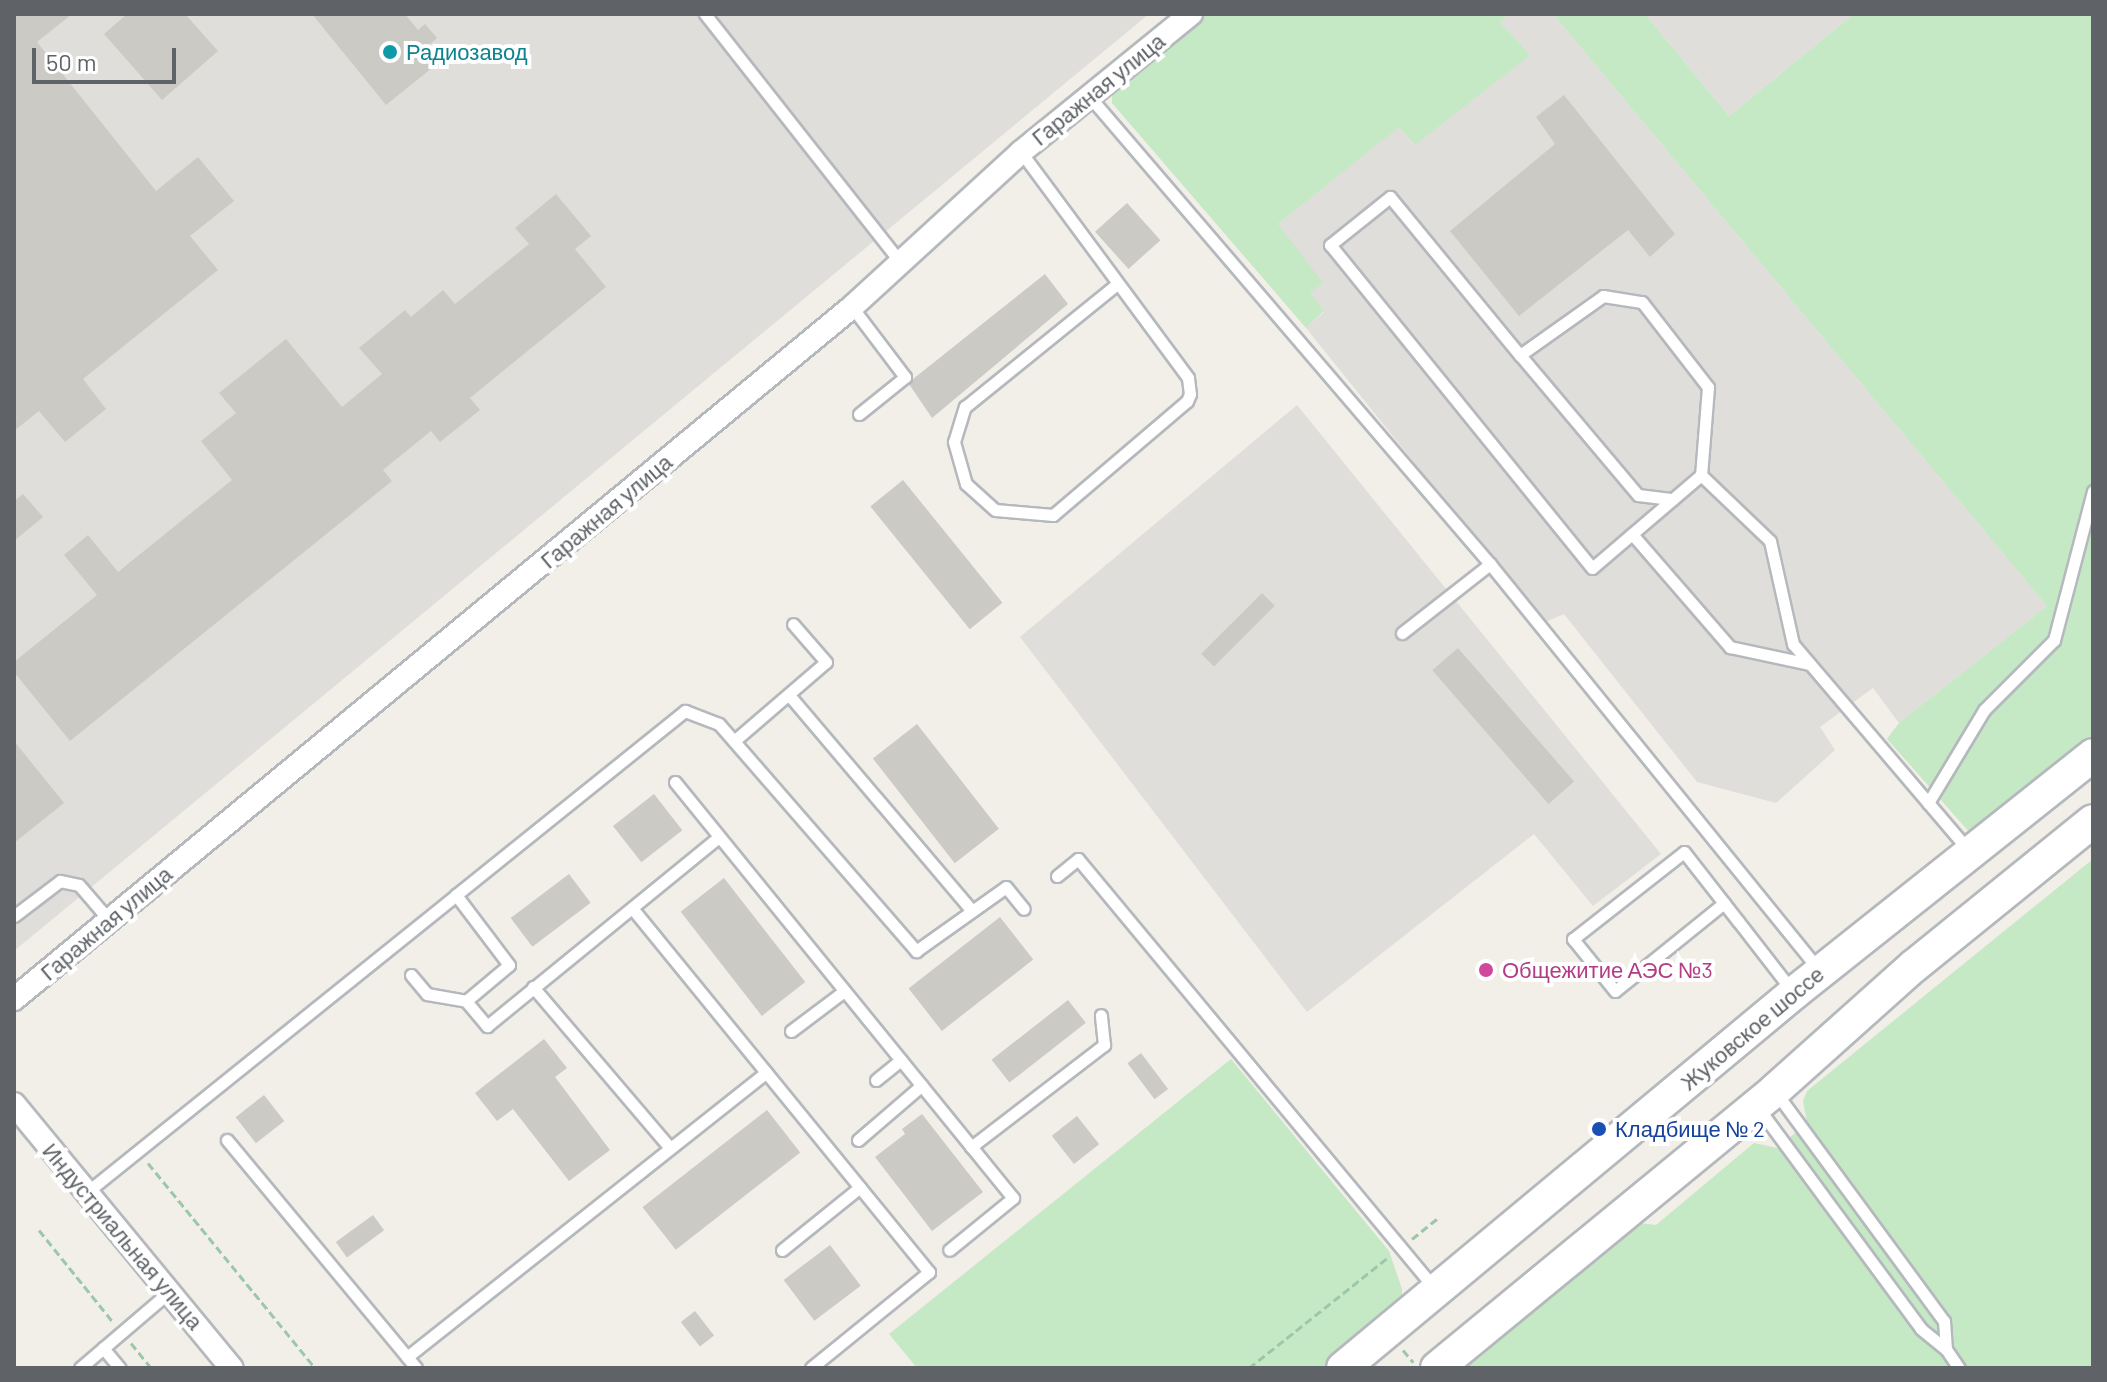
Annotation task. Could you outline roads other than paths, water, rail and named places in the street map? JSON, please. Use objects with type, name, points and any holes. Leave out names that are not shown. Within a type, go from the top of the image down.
[{"type":"main road","name":"Жуковское шоссе","points":[[1343,1368],[1794,993],[2093,755]]},
{"type":"main road","points":[[1437,1368],[1765,1098],[1914,966],[2093,821]]},
{"type":"street","name":"Гаражная улица","points":[[14,999],[852,307],[1021,152],[1191,14]]},
{"type":"street","name":"Индустриальная улица","points":[[16,1110],[87,1192],[227,1366]]},
{"type":"lane","points":[[705,14],[900,262]]},
{"type":"lane","points":[[1089,96],[1490,564],[1820,972]]},
{"type":"lane","points":[[1021,152],[1188,378],[1190,394],[1187,401],[1053,515],[995,510],[966,484],[954,442],[965,407],[1117,284]]},
{"type":"lane","points":[[1520,355],[1603,296],[1642,302],[1708,387],[1701,475],[1673,499],[1632,534],[1592,568],[1330,245],[1390,197],[1520,355],[1638,495],[1673,499]]},
{"type":"lane","points":[[852,307],[905,377],[859,414]]},
{"type":"lane","points":[[1701,475],[1770,541],[1793,644],[1970,852]]},
{"type":"lane","points":[[1928,803],[1984,710],[2054,640],[2093,491]]},
{"type":"lane","points":[[1632,534],[1730,647],[1809,664]]},
{"type":"lane","points":[[1402,633],[1490,564]]},
{"type":"lane","points":[[734,741],[826,662],[793,624]]},
{"type":"lane","points":[[789,695],[972,911]]},
{"type":"lane","points":[[87,1192],[685,711],[719,724],[916,951],[1006,887],[1024,909]]},
{"type":"lane","points":[[675,782],[1013,1198],[949,1250]]},
{"type":"lane","points":[[411,975],[427,994],[466,1001],[487,1026],[719,837]]},
{"type":"lane","points":[[1724,903],[1712,913],[1700,923],[1627,982],[1615,991],[1573,939],[1684,852],[1720,898],[1729,910],[1785,981],[1794,993]]},
{"type":"lane","points":[[1057,876],[1078,859],[1436,1290]]},
{"type":"lane","points":[[14,916],[60,881],[79,885],[109,920]]},
{"type":"lane","points":[[456,895],[509,965],[466,1001]]},
{"type":"lane","points":[[632,908],[929,1272],[811,1368]]},
{"type":"lane","points":[[533,987],[670,1148]]},
{"type":"lane","points":[[791,1031],[844,991]]},
{"type":"lane","points":[[971,1147],[1104,1045],[1101,1015]]},
{"type":"lane","points":[[876,1080],[901,1060]]},
{"type":"lane","points":[[407,1357],[766,1072]]},
{"type":"lane","points":[[858,1140],[922,1085]]},
{"type":"lane","points":[[1765,1098],[1944,1321],[1946,1349]]},
{"type":"lane","points":[[1765,1098],[1921,1329],[1946,1349],[1959,1368]]},
{"type":"lane","points":[[227,1140],[416,1368]]},
{"type":"lane","points":[[782,1250],[860,1187]]},
{"type":"lane","points":[[87,1366],[103,1348],[169,1292]]},
{"type":"lane","points":[[103,1348],[120,1368]]},
{"type":"place","name":"Радиозавод","points":[[390,52]]},
{"type":"place","name":"Общежитие АЭС №3","points":[[1486,970]]},
{"type":"place","name":"Кладбище № 2","points":[[1599,1129]]}]
